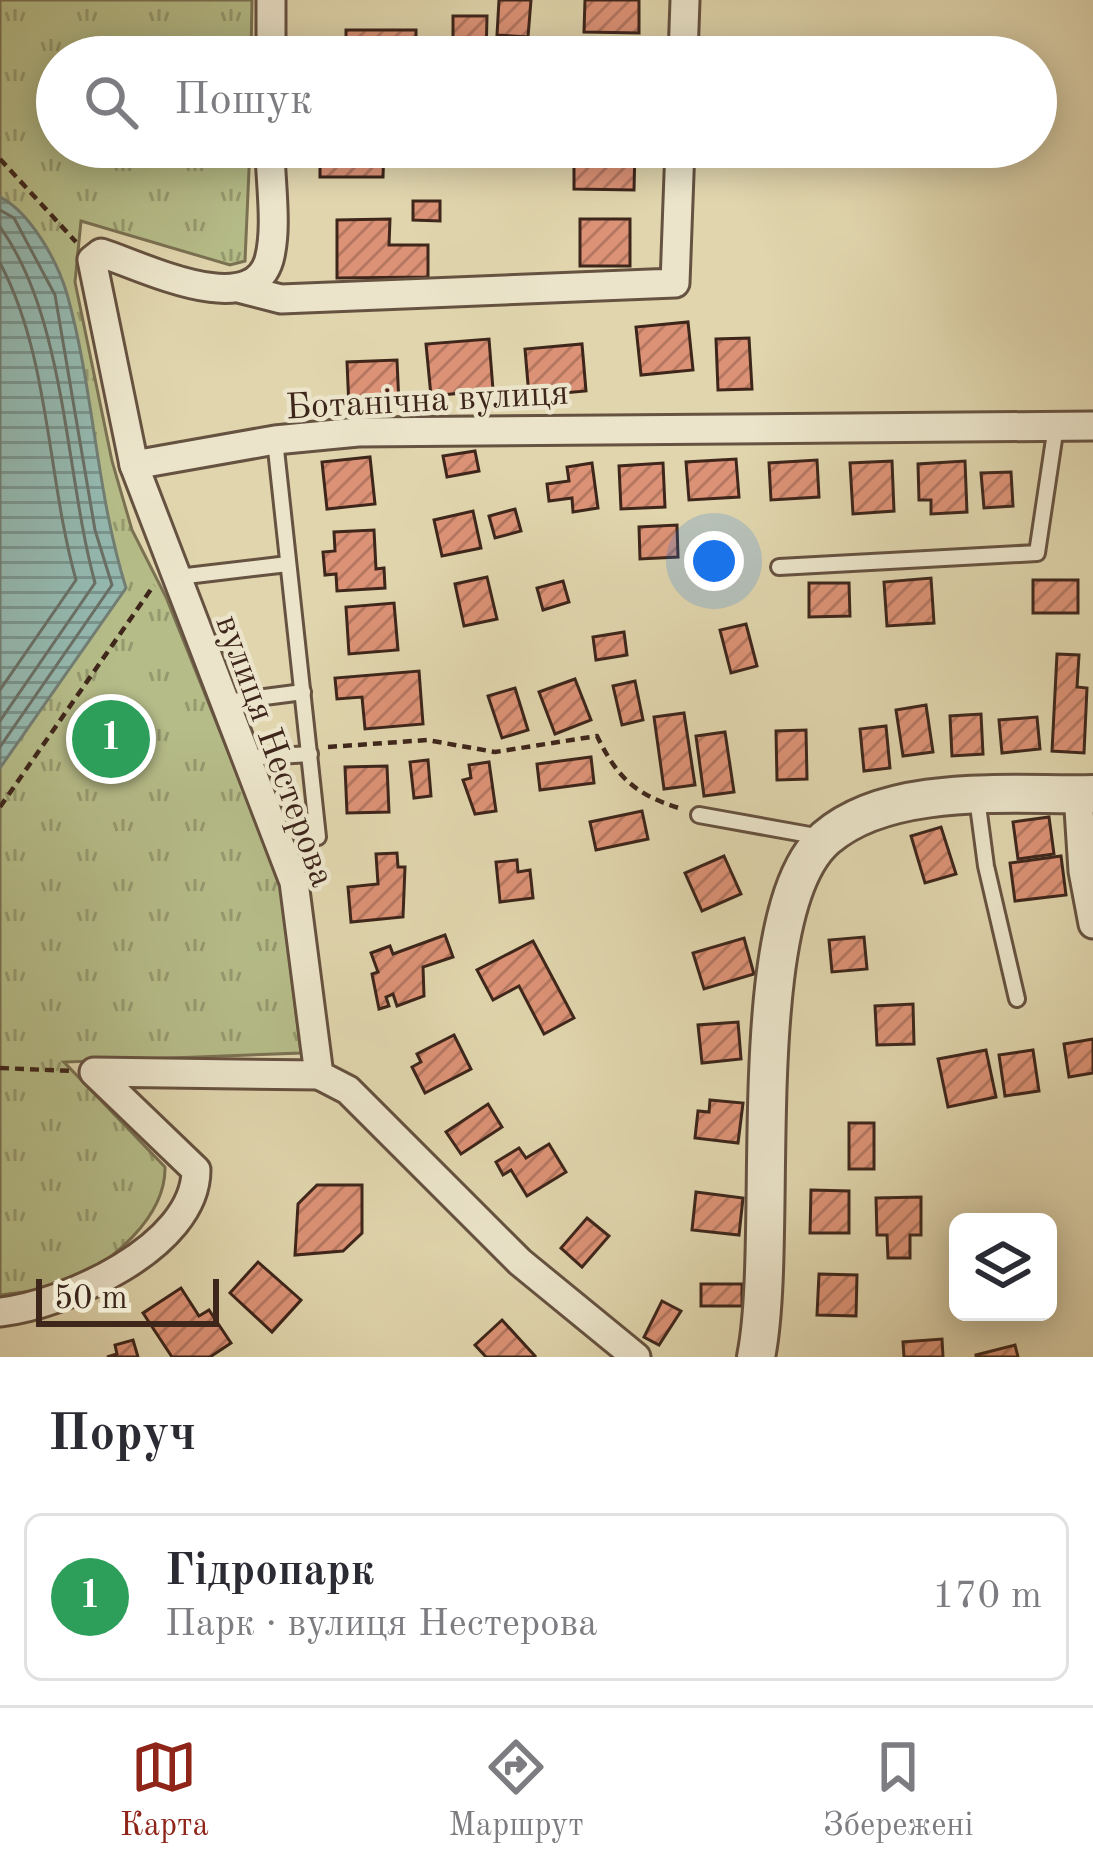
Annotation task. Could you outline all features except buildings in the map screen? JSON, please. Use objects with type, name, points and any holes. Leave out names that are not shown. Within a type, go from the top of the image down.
[{"type":"street","points":[[271,0],[271,36]]},
{"type":"street","points":[[683,36],[685,0]]},
{"type":"street","points":[[242,289],[258,279],[269,259],[270,168]]},
{"type":"street","points":[[134,465],[92,260],[101,253],[198,286],[242,289],[281,299],[675,283],[679,168]]},
{"type":"street","name":"Ботанічна вулиця","points":[[134,465],[275,440],[512,428],[1093,426]]},
{"type":"street","name":"вулиця Нестерова","points":[[134,465],[170,570],[294,882],[319,1075]]},
{"type":"street","points":[[756,1357],[767,1244],[769,1082],[779,949],[799,876],[826,838],[868,815],[925,797],[1086,794],[1083,872],[1093,924]]},
{"type":"street","points":[[94,1072],[319,1075],[348,1090],[520,1262],[636,1357]]},
{"type":"street","points":[[0,1312],[49,1304],[81,1292],[169,1229],[196,1186],[196,1170],[94,1072]]},
{"type":"lane","points":[[779,567],[1037,553],[1056,426]]},
{"type":"lane","points":[[275,440],[318,837]]},
{"type":"lane","points":[[170,570],[289,564]]},
{"type":"lane","points":[[226,702],[303,692]]},
{"type":"lane","points":[[246,758],[310,751]]},
{"type":"lane","points":[[977,796],[986,866],[1017,999]]},
{"type":"lane","points":[[699,815],[749,820],[826,838]]},
{"type":"path","points":[[0,158],[92,260]]},
{"type":"path","points":[[0,807],[170,570]]},
{"type":"path","points":[[310,751],[427,740],[495,752],[597,736],[617,776],[645,798],[699,815]]},
{"type":"path","points":[[0,1069],[94,1072]]},
{"type":"green space","points":[[0,0],[252,0],[251,36],[36,36],[36,168],[249,168],[245,261],[230,265],[81,221],[75,282],[112,461],[132,530],[166,597],[280,881],[301,1053],[64,1062],[165,1167],[163,1186],[146,1221],[101,1264],[59,1286],[0,1295]]},
{"type":"water","points":[[0,197],[41,238],[67,294],[126,588],[0,768]]},
{"type":"place","name":"Гідропарк","points":[[111,739]]}]
